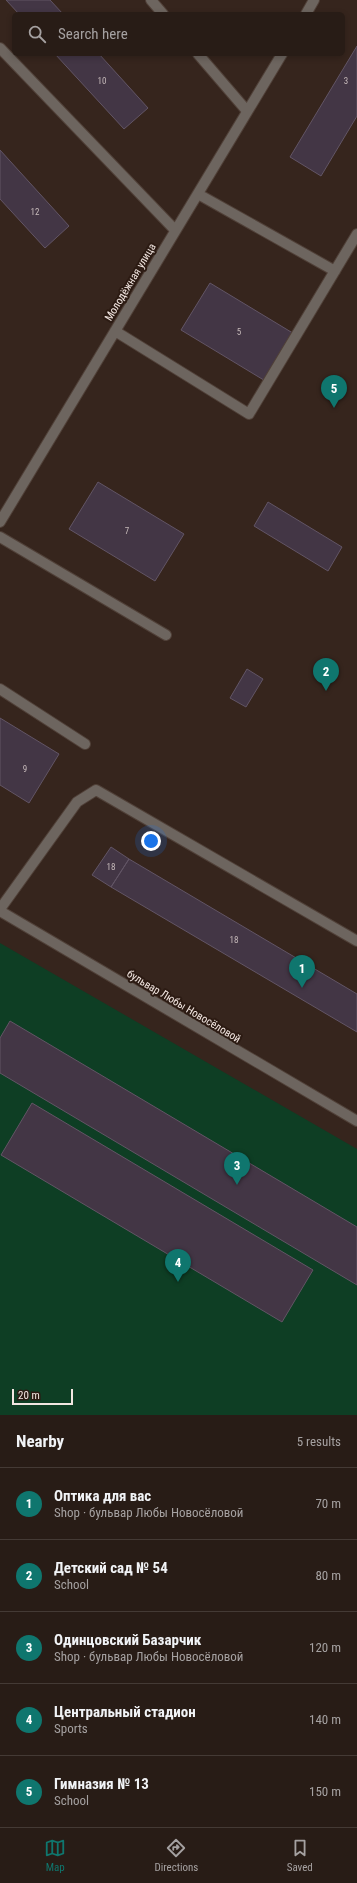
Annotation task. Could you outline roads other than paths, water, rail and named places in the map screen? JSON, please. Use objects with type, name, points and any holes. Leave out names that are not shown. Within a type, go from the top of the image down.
[{"type":"street","points":[[151,0],[161,12]]},
{"type":"street","points":[[307,12],[314,0]]},
{"type":"street","points":[[0,48],[175,230]]},
{"type":"street","points":[[200,56],[247,111]]},
{"type":"street","name":"Молодёжная улица","points":[[0,522],[281,56]]},
{"type":"street","points":[[198,194],[335,271]]},
{"type":"street","points":[[115,331],[249,414],[357,234]]},
{"type":"street","points":[[0,537],[166,635]]},
{"type":"street","points":[[0,689],[85,744]]},
{"type":"street","points":[[0,910],[77,802],[96,790],[357,941]]},
{"type":"street","name":"бульвар Любы Новосёловой","points":[[0,910],[357,1122]]},
{"type":"place","name":"Гимназия № 13","points":[[334,408]]},
{"type":"place","name":"Детский сад № 54","points":[[326,691]]},
{"type":"place","name":"Оптика для вас","points":[[302,988]]},
{"type":"place","name":"Одинцовский Базарчик","points":[[237,1185]]},
{"type":"place","name":"Центральный стадион","points":[[178,1282]]}]
